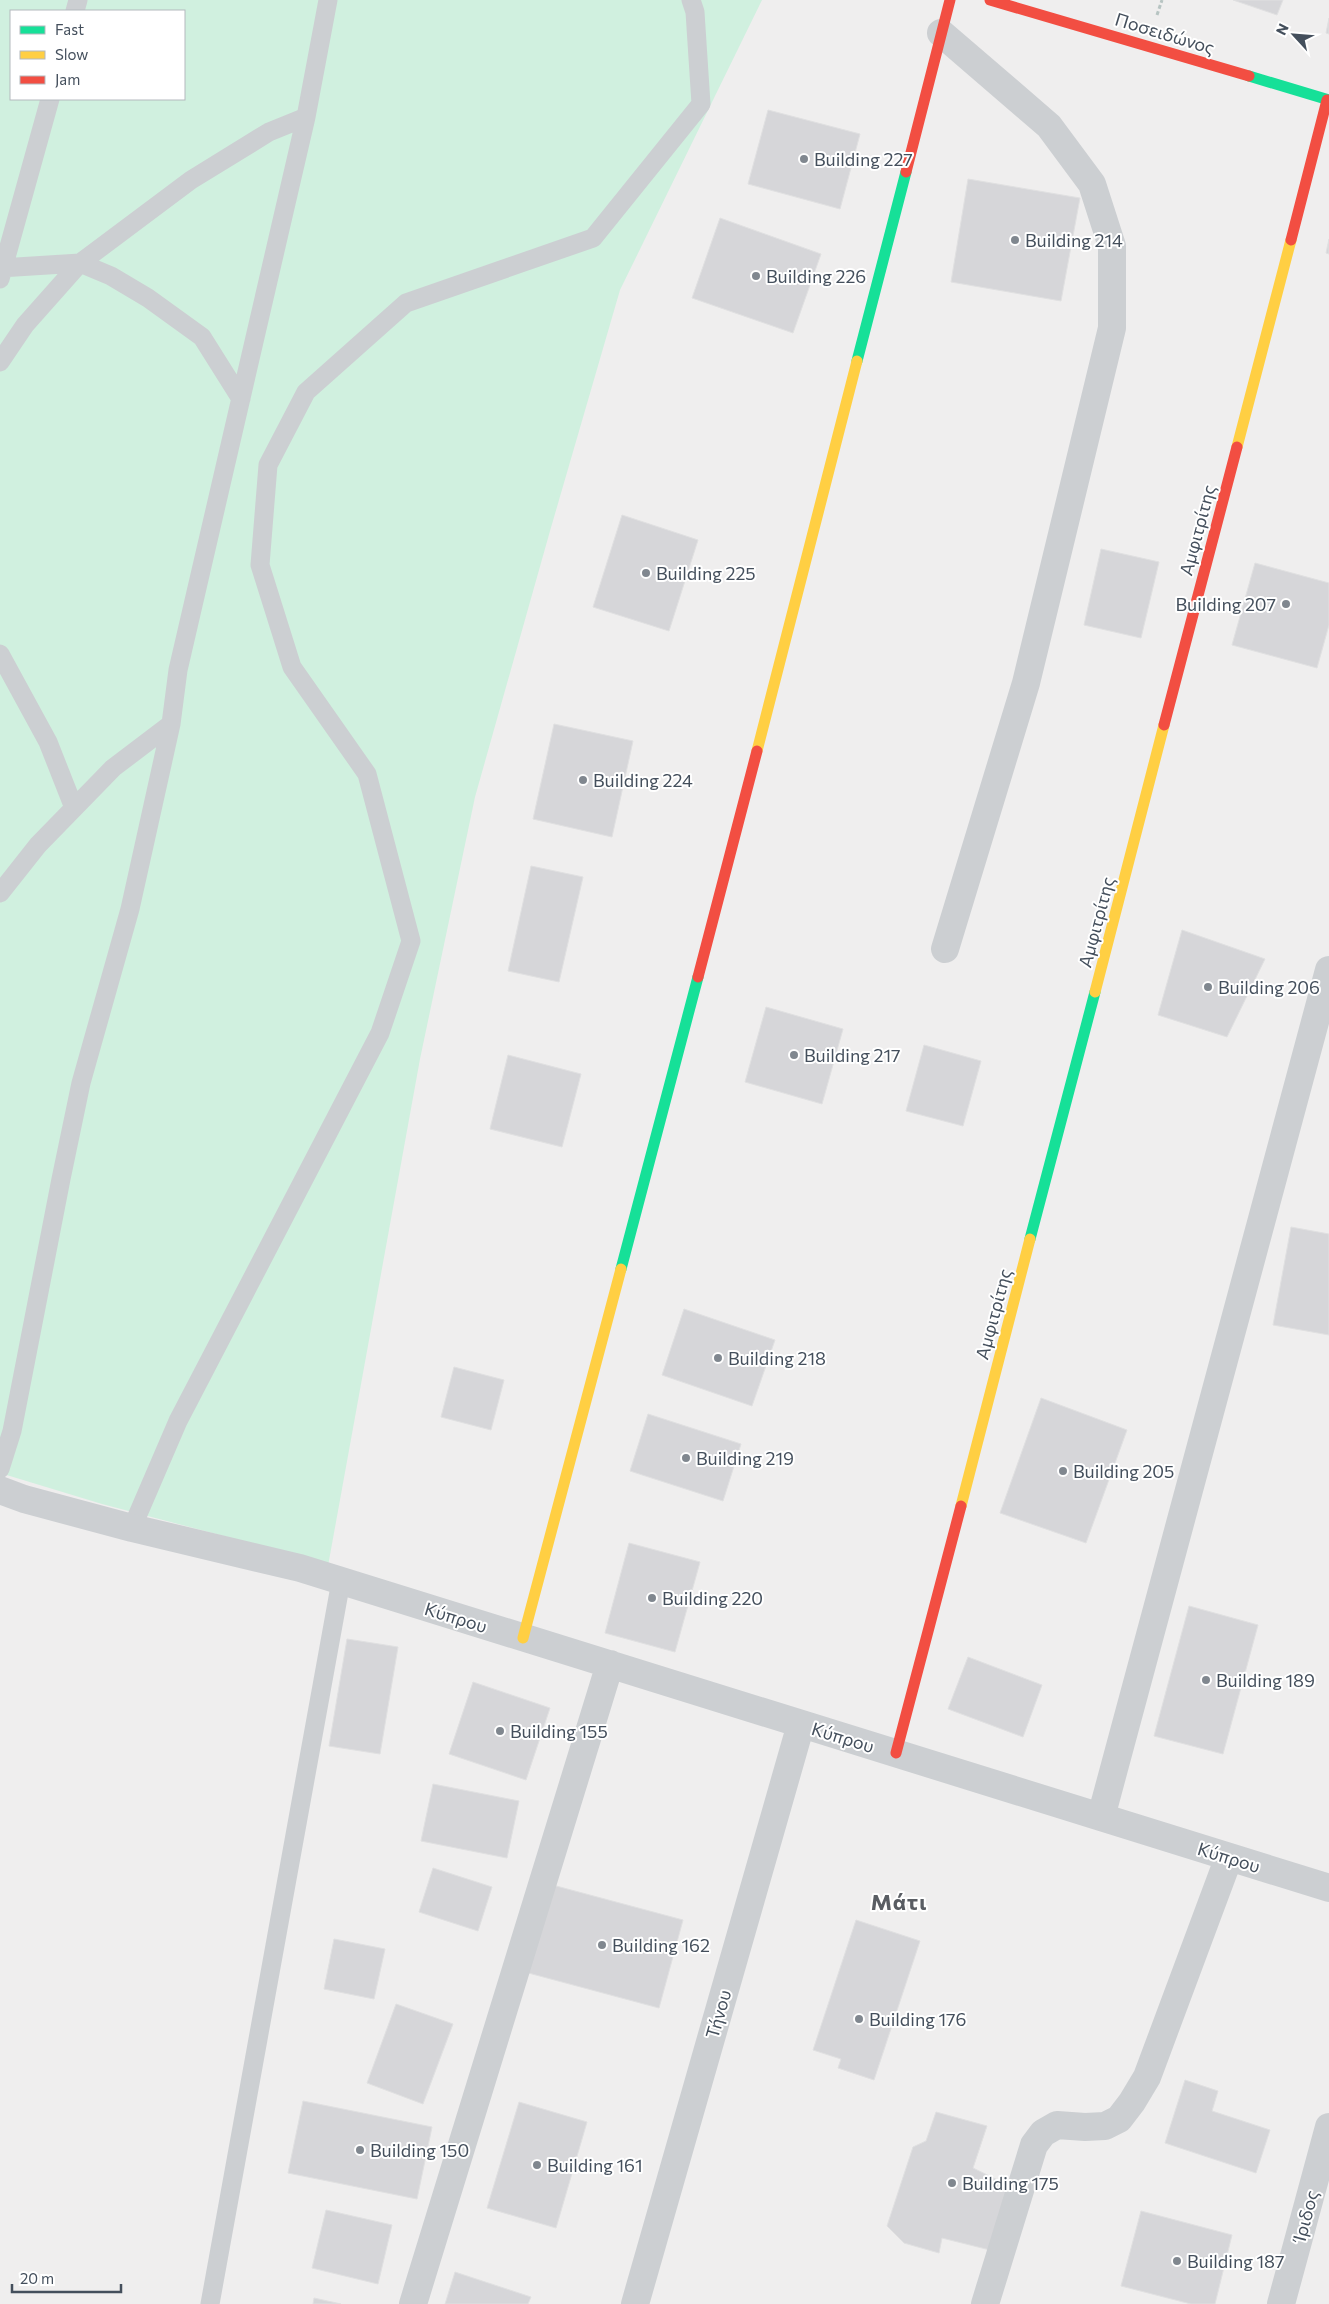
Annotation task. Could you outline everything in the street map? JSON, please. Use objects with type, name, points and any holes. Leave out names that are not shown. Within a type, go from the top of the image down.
[{"type":"street","points":[[523,1638],[726,867],[950,0]]},
{"type":"street","name":"Ποσειδώνος","points":[[990,0],[1328,100]]},
{"type":"street","points":[[941,33],[1049,126],[1092,184],[1112,246],[1112,328],[1108,346],[1026,683],[944,949]]},
{"type":"street","name":"Αμφιτρίτης","points":[[896,1753],[1328,100]]},
{"type":"street","points":[[1101,1817],[1329,970]]},
{"type":"street","name":"Κύπρου","points":[[0,1490],[24,1499],[132,1528],[300,1568],[1329,1888]]},
{"type":"street","points":[[413,2304],[610,1664]]},
{"type":"street","name":"Τήνου","points":[[635,2304],[801,1724]]},
{"type":"street","points":[[985,2304],[1034,2144],[1043,2133],[1057,2125],[1105,2126],[1119,2119],[1147,2078],[1229,1857]]},
{"type":"street","name":"Ίριδος","points":[[1282,2304],[1329,2127]]},
{"type":"lane","points":[[0,1469],[12,1432],[81,1083],[130,909],[171,724],[178,670],[306,117],[328,0]]},
{"type":"lane","points":[[132,1528],[178,1421],[380,1033],[411,941],[367,774],[292,667],[260,565],[268,465],[306,392],[406,303],[593,238],[701,104],[695,12],[691,0]]},
{"type":"lane","points":[[50,100],[1,272],[80,263],[111,276],[202,337],[241,400]]},
{"type":"lane","points":[[0,362],[25,324],[80,263],[191,180],[269,132],[306,117]]},
{"type":"lane","points":[[0,654],[48,742],[74,808]]},
{"type":"lane","points":[[0,893],[38,845],[113,768],[171,724]]},
{"type":"lane","points":[[210,2304],[349,1584]]},
{"type":"green space","points":[[0,0],[762,0],[620,290],[475,797],[420,1059],[326,1577],[243,1541],[102,1504],[0,1473]]},
{"type":"building","points":[[1233,0],[1283,0],[1277,15]]},
{"type":"building","points":[[1329,18],[1329,34],[1326,33]]},
{"type":"building","name":"Building 227","points":[[768,110],[860,134],[840,209],[748,184]]},
{"type":"building","name":"Building 214","points":[[968,179],[1080,198],[1061,301],[951,282]]},
{"type":"building","name":"Building 226","points":[[720,218],[821,254],[793,333],[692,298]]},
{"type":"building","points":[[1329,239],[1329,254],[1326,253]]},
{"type":"building","name":"Building 225","points":[[622,515],[698,540],[669,631],[593,607]]},
{"type":"building","points":[[1101,549],[1159,562],[1141,638],[1084,625]]},
{"type":"building","name":"Building 207","points":[[1255,563],[1329,583],[1329,625],[1317,668],[1232,645]]},
{"type":"building","name":"Building 224","points":[[554,724],[633,741],[612,837],[533,819]]},
{"type":"building","points":[[531,866],[583,877],[559,982],[508,971]]},
{"type":"building","name":"Building 206","points":[[1182,930],[1265,959],[1227,1037],[1158,1015]]},
{"type":"building","name":"Building 217","points":[[766,1007],[843,1029],[822,1104],[745,1082]]},
{"type":"building","points":[[924,1045],[981,1061],[963,1126],[906,1111]]},
{"type":"building","points":[[508,1055],[581,1074],[562,1147],[490,1129]]},
{"type":"building","points":[[1291,1227],[1329,1234],[1329,1335],[1273,1325]]},
{"type":"building","name":"Building 218","points":[[684,1309],[775,1340],[752,1406],[662,1375]]},
{"type":"building","points":[[454,1367],[504,1380],[491,1430],[441,1417]]},
{"type":"building","name":"Building 205","points":[[1041,1398],[1127,1430],[1086,1543],[1000,1513]]},
{"type":"building","name":"Building 219","points":[[648,1414],[741,1444],[723,1501],[630,1471]]},
{"type":"building","name":"Building 220","points":[[629,1543],[700,1562],[675,1652],[605,1633]]},
{"type":"building","name":"Building 189","points":[[1189,1606],[1258,1625],[1223,1754],[1154,1736]]},
{"type":"building","points":[[347,1639],[398,1647],[380,1754],[329,1746]]},
{"type":"building","points":[[968,1657],[1042,1685],[1023,1737],[948,1709]]},
{"type":"building","name":"Building 155","points":[[473,1682],[550,1708],[526,1780],[449,1754]]},
{"type":"building","points":[[433,1784],[519,1801],[507,1858],[421,1841]]},
{"type":"building","points":[[433,1868],[492,1887],[478,1931],[419,1912]]},
{"type":"building","name":"Building 162","points":[[545,1883],[683,1920],[659,2008],[521,1971]]},
{"type":"building","name":"Building 176","points":[[856,1920],[920,1941],[874,2080],[838,2068],[841,2059],[813,2050]]},
{"type":"building","points":[[334,1939],[385,1949],[374,1999],[324,1989]]},
{"type":"building","points":[[396,2004],[453,2024],[423,2104],[367,2083]]},
{"type":"building","points":[[1185,2080],[1218,2091],[1212,2111],[1270,2130],[1256,2173],[1165,2143]]},
{"type":"building","name":"Building 150","points":[[303,2101],[432,2127],[417,2199],[288,2173]]},
{"type":"building","name":"Building 161","points":[[519,2102],[587,2122],[556,2228],[487,2208]]},
{"type":"building","name":"Building 175","points":[[936,2112],[987,2126],[973,2168],[1008,2185],[990,2250],[942,2238],[939,2253],[904,2243],[887,2226],[913,2147],[926,2141]]},
{"type":"building","points":[[326,2210],[392,2225],[378,2284],[312,2268]]},
{"type":"building","name":"Building 187","points":[[1141,2211],[1232,2235],[1215,2304],[1191,2304],[1121,2286]]},
{"type":"building","points":[[455,2272],[531,2297],[528,2304],[445,2304]]},
{"type":"building","points":[[314,2298],[341,2304],[313,2304]]},
{"type":"traffic: fast","points":[[1249,76],[1329,100]]},
{"type":"traffic: fast","points":[[857,361],[906,172]]},
{"type":"traffic: fast","points":[[621,1269],[698,977]]},
{"type":"traffic: fast","points":[[1030,1239],[1095,992]]},
{"type":"traffic: slow","points":[[1237,447],[1291,240]]},
{"type":"traffic: slow","points":[[757,751],[857,361]]},
{"type":"traffic: slow","points":[[1095,992],[1164,725]]},
{"type":"traffic: slow","points":[[961,1506],[1030,1239]]},
{"type":"traffic: slow","points":[[523,1638],[621,1269]]},
{"type":"traffic: jam","points":[[906,172],[950,0]]},
{"type":"traffic: jam","points":[[990,0],[1249,76]]},
{"type":"traffic: jam","points":[[1291,240],[1327,100]]},
{"type":"traffic: jam","points":[[1164,725],[1237,447]]},
{"type":"traffic: jam","points":[[698,977],[757,751]]},
{"type":"traffic: jam","points":[[896,1753],[961,1506]]},
{"type":"place","name":"Building 227","points":[[804,159]]},
{"type":"place","name":"Building 214","points":[[1015,240]]},
{"type":"place","name":"Building 226","points":[[756,276]]},
{"type":"place","name":"Building 225","points":[[646,573]]},
{"type":"place","name":"Building 207","points":[[1286,604]]},
{"type":"place","name":"Building 224","points":[[583,780]]},
{"type":"place","name":"Building 206","points":[[1208,987]]},
{"type":"place","name":"Building 217","points":[[794,1055]]},
{"type":"place","name":"Building 218","points":[[718,1358]]},
{"type":"place","name":"Building 219","points":[[686,1458]]},
{"type":"place","name":"Building 205","points":[[1063,1471]]},
{"type":"place","name":"Building 220","points":[[652,1598]]},
{"type":"place","name":"Building 189","points":[[1206,1680]]},
{"type":"place","name":"Building 155","points":[[500,1731]]},
{"type":"place","name":"Building 162","points":[[602,1945]]},
{"type":"place","name":"Building 176","points":[[859,2019]]},
{"type":"place","name":"Building 150","points":[[360,2150]]},
{"type":"place","name":"Building 161","points":[[537,2165]]},
{"type":"place","name":"Building 175","points":[[952,2183]]},
{"type":"place","name":"Building 187","points":[[1177,2261]]},
{"type":"district","name":"Μάτι","points":[[899,1901]]}]
